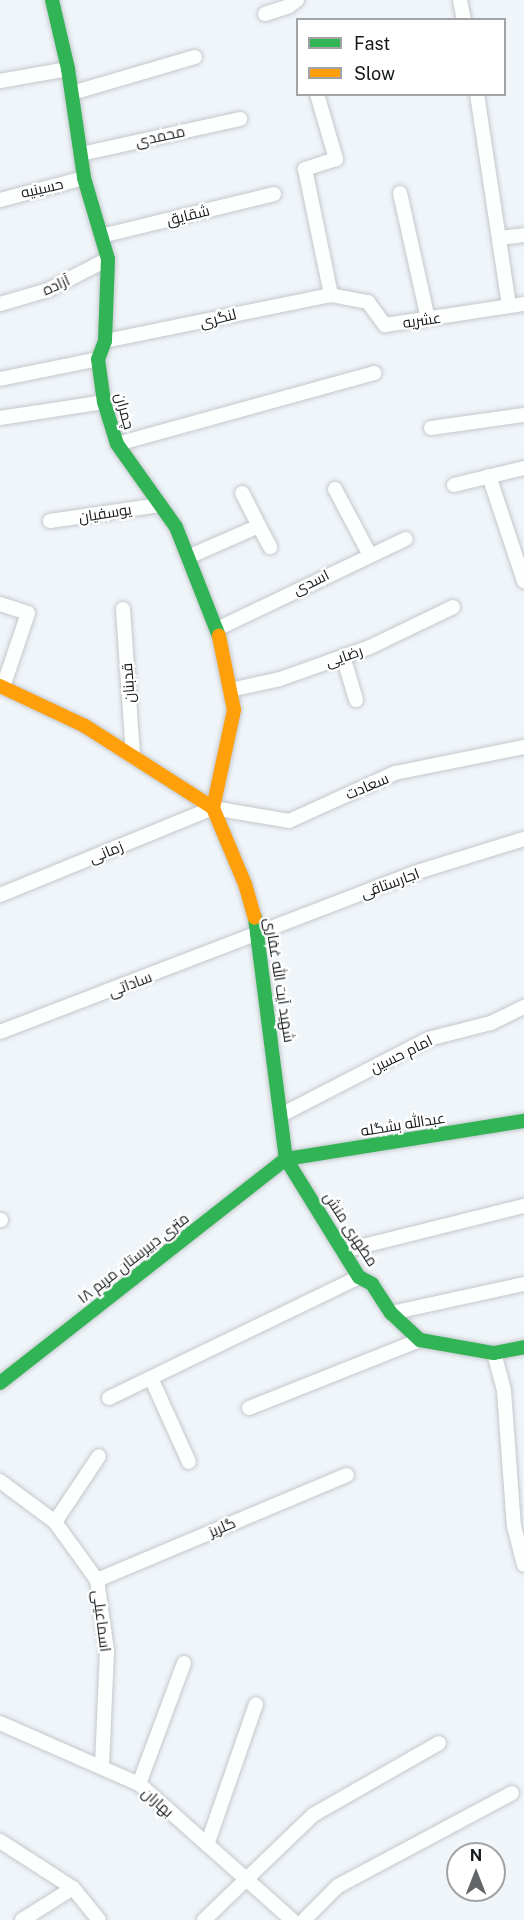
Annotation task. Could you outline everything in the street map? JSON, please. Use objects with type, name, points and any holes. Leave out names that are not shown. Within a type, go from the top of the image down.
[{"type":"street","points":[[0,379],[98,358],[105,342],[108,259],[84,178],[68,69],[52,0]]},
{"type":"street","points":[[265,14],[289,6],[297,0]]},
{"type":"street","points":[[460,0],[464,18]]},
{"type":"street","points":[[72,93],[195,57]]},
{"type":"street","points":[[0,81],[68,69]]},
{"type":"street","points":[[318,96],[336,159],[305,169],[331,295]]},
{"type":"street","points":[[477,96],[509,306]]},
{"type":"street","name":"محمدی","points":[[81,154],[240,119]]},
{"type":"street","name":"حسینیه","points":[[0,200],[84,178]]},
{"type":"street","points":[[400,192],[428,319]]},
{"type":"street","name":"شقایق","points":[[101,236],[274,194]]},
{"type":"street","points":[[500,238],[524,235]]},
{"type":"street","name":"آزاده","points":[[0,304],[48,290],[108,259]]},
{"type":"street","name":"عشریه","points":[[331,295],[368,302],[385,325],[524,304]]},
{"type":"street","name":"لنگری","points":[[105,342],[331,295]]},
{"type":"street","name":"چمران","points":[[98,358],[104,402],[117,444],[176,527],[217,629],[234,710],[213,808]]},
{"type":"street","points":[[117,444],[374,373]]},
{"type":"street","points":[[0,418],[104,402]]},
{"type":"street","points":[[431,428],[524,415]]},
{"type":"street","points":[[454,484],[524,468]]},
{"type":"street","points":[[489,476],[524,581]]},
{"type":"street","points":[[335,489],[370,555]]},
{"type":"street","points":[[242,493],[270,547]]},
{"type":"street","name":"یوسفیان","points":[[50,521],[160,505]]},
{"type":"street","points":[[188,557],[259,526]]},
{"type":"street","name":"اسدی","points":[[217,629],[406,538]]},
{"type":"street","points":[[0,604],[28,614],[1,687],[85,726],[213,808]]},
{"type":"street","name":"رضایی","points":[[230,690],[343,657],[453,607]]},
{"type":"street","name":"قدبنان","points":[[123,609],[133,757]]},
{"type":"street","points":[[343,657],[356,700]]},
{"type":"street","name":"سعادت","points":[[213,808],[289,821],[395,773],[524,747]]},
{"type":"street","name":"زمانی","points":[[0,895],[213,808]]},
{"type":"street","name":"شهید آیت الله غفاری","points":[[213,808],[245,884],[259,934],[283,1114],[286,1159]]},
{"type":"street","name":"اجارستاقی","points":[[259,934],[414,873],[524,839]]},
{"type":"street","name":"ساداتی","points":[[0,1032],[259,934]]},
{"type":"street","name":"امام حسین","points":[[283,1114],[428,1039],[491,1023],[524,1007]]},
{"type":"street","name":"عبدالله بشگله","points":[[286,1159],[524,1121]]},
{"type":"street","name":"مطهری منش","points":[[286,1159],[359,1277],[372,1284],[391,1313],[420,1340]]},
{"type":"street","name":"۱۸ متری دبیرستان مریم","points":[[0,1383],[286,1159]]},
{"type":"street","points":[[343,1251],[524,1206]]},
{"type":"street","points":[[109,1398],[359,1277]]},
{"type":"street","points":[[391,1313],[524,1284]]},
{"type":"street","points":[[249,1408],[420,1340],[494,1353],[524,1347]]},
{"type":"street","points":[[494,1353],[504,1391],[514,1526],[524,1565]]},
{"type":"street","points":[[151,1378],[189,1462]]},
{"type":"street","points":[[56,1522],[99,1456]]},
{"type":"street","name":"گلریز","points":[[97,1580],[346,1475]]},
{"type":"street","name":"اسماعیلی","points":[[0,1480],[56,1522],[97,1580],[108,1651],[102,1767]]},
{"type":"street","points":[[139,1784],[184,1663]]},
{"type":"street","points":[[207,1845],[256,1704]]},
{"type":"street","name":"بهاران","points":[[1,1729],[102,1767],[139,1784],[292,1920]]},
{"type":"street","points":[[204,1920],[313,1815],[439,1743]]},
{"type":"street","points":[[304,1920],[338,1886],[512,1792]]},
{"type":"street","points":[[0,1841],[76,1891],[99,1920]]},
{"type":"street","points":[[22,1920],[76,1891]]},
{"type":"traffic: fast","points":[[52,0],[68,69],[84,178],[108,259],[105,341],[98,359],[104,402],[117,444],[176,527],[219,636]]},
{"type":"traffic: fast","points":[[255,918],[286,1159],[359,1277],[372,1284],[391,1313],[420,1340],[494,1353],[524,1347]]},
{"type":"traffic: fast","points":[[0,1383],[286,1159],[524,1121]]},
{"type":"traffic: slow","points":[[213,808],[234,710],[219,636]]},
{"type":"traffic: slow","points":[[0,686],[85,726],[213,808],[245,884],[255,918]]}]
